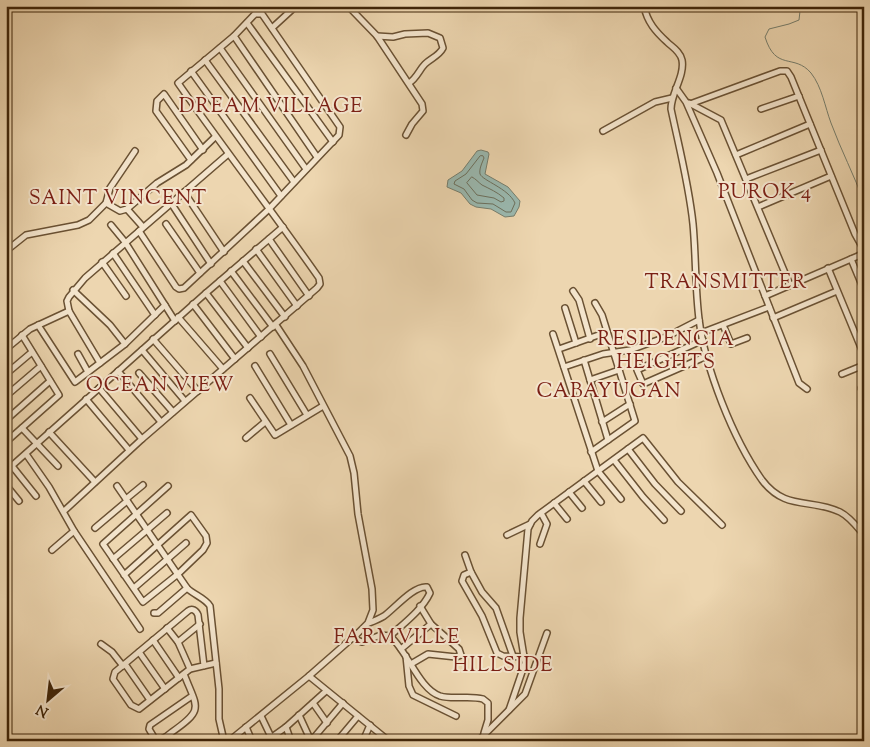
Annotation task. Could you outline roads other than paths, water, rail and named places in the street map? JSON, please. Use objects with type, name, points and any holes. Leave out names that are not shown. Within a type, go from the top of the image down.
[{"type":"street","points":[[272,28],[296,6]]},
{"type":"street","points":[[348,6],[377,36],[409,83],[423,108],[423,111],[406,135]]},
{"type":"street","points":[[644,6],[649,22],[676,50],[682,59],[681,73],[672,98],[671,109],[685,174],[693,225],[699,320],[707,356],[731,422],[762,480],[770,488],[784,498],[798,503],[830,508],[839,512],[852,521],[864,536]]},
{"type":"street","points":[[64,512],[161,422],[275,326],[319,286],[320,281],[283,227],[269,209],[228,155],[178,83],[234,36],[255,14],[260,13],[340,127],[339,135],[269,209],[184,288],[177,288],[128,209]]},
{"type":"street","points":[[247,23],[333,142]]},
{"type":"street","points":[[377,36],[393,37],[405,34],[428,33],[440,38],[443,48],[440,53],[423,65],[415,78],[409,83]]},
{"type":"street","points":[[234,36],[317,158]]},
{"type":"street","points":[[220,48],[306,169]]},
{"type":"street","points":[[205,60],[294,182]]},
{"type":"street","points":[[688,103],[782,70],[787,71],[790,74],[855,234],[864,251],[765,296]]},
{"type":"street","points":[[192,71],[281,196]]},
{"type":"street","points":[[676,88],[688,103],[800,383],[807,389]]},
{"type":"street","points":[[191,160],[156,111],[156,103],[164,94],[203,150]]},
{"type":"street","points":[[761,109],[799,96]]},
{"type":"street","points":[[603,131],[655,102],[672,98]]},
{"type":"street","points":[[688,103],[721,120],[790,285]]},
{"type":"street","points":[[736,155],[810,124]]},
{"type":"street","points":[[106,203],[120,211],[128,209],[157,183],[191,160],[215,137]]},
{"type":"street","points":[[746,179],[820,150]]},
{"type":"street","points":[[6,251],[26,235],[84,223],[106,203],[110,188],[135,151]]},
{"type":"street","points":[[100,363],[69,311],[67,301],[73,290],[102,262],[228,155]]},
{"type":"street","points":[[758,207],[831,176]]},
{"type":"street","points":[[184,192],[224,252]]},
{"type":"street","points":[[171,204],[211,264]]},
{"type":"street","points":[[166,224],[200,273]]},
{"type":"street","points":[[111,225],[125,242],[165,305],[223,369]]},
{"type":"street","points":[[6,471],[193,304],[283,227]]},
{"type":"street","points":[[269,239],[309,296]]},
{"type":"street","points":[[256,249],[297,306]]},
{"type":"street","points":[[113,253],[155,315]]},
{"type":"street","points":[[851,258],[864,290]]},
{"type":"street","points":[[243,261],[284,317]]},
{"type":"street","points":[[102,262],[126,296]]},
{"type":"street","points":[[828,268],[864,355]]},
{"type":"street","points":[[229,741],[310,676],[368,623],[372,616],[373,603],[352,465],[346,449],[303,366],[275,326],[231,271]]},
{"type":"street","points":[[220,281],[261,337]]},
{"type":"street","points":[[73,290],[110,325],[125,344]]},
{"type":"street","points":[[573,291],[579,300],[590,338]]},
{"type":"street","points":[[773,318],[837,291]]},
{"type":"street","points":[[206,293],[248,348]]},
{"type":"street","points":[[591,452],[635,420],[608,332],[602,315],[594,303]]},
{"type":"street","points":[[193,304],[235,359]]},
{"type":"street","points":[[38,325],[75,382],[125,344],[165,305]]},
{"type":"street","points":[[701,333],[769,307]]},
{"type":"street","points":[[565,308],[576,343]]},
{"type":"street","points":[[6,349],[22,335],[38,325],[69,311]]},
{"type":"street","points":[[564,367],[614,352],[630,350],[699,320]]},
{"type":"street","points":[[723,325],[731,344],[747,338]]},
{"type":"street","points":[[559,349],[608,332]]},
{"type":"street","points":[[553,334],[598,471],[622,499]]},
{"type":"street","points":[[6,442],[59,395],[22,335]]},
{"type":"street","points":[[154,339],[198,391]]},
{"type":"street","points":[[703,340],[637,370],[643,384],[707,356]]},
{"type":"street","points":[[142,350],[185,402]]},
{"type":"street","points":[[6,374],[32,352]]},
{"type":"street","points":[[78,354],[88,372]]},
{"type":"street","points":[[270,354],[307,415]]},
{"type":"street","points":[[584,360],[608,440]]},
{"type":"street","points":[[842,374],[864,365]]},
{"type":"street","points":[[6,396],[41,366]]},
{"type":"street","points":[[255,366],[291,426]]},
{"type":"street","points":[[590,380],[619,370]]},
{"type":"street","points":[[118,371],[161,422]]},
{"type":"street","points":[[139,373],[173,412]]},
{"type":"street","points":[[6,420],[50,381]]},
{"type":"street","points":[[864,385],[861,388],[864,395]]},
{"type":"street","points":[[99,388],[142,439]]},
{"type":"street","points":[[250,398],[275,435],[323,406]]},
{"type":"street","points":[[86,399],[130,450]]},
{"type":"street","points":[[602,422],[630,404]]},
{"type":"street","points":[[246,438],[265,422]]},
{"type":"street","points":[[22,428],[58,466]]},
{"type":"street","points":[[49,432],[95,482]]},
{"type":"street","points":[[507,535],[530,524],[554,502],[643,438],[678,482],[722,525]]},
{"type":"street","points":[[628,449],[655,484],[681,511]]},
{"type":"street","points":[[26,454],[49,487],[74,531],[140,629]]},
{"type":"street","points":[[614,460],[664,520]]},
{"type":"street","points":[[12,466],[36,496]]},
{"type":"street","points":[[584,481],[601,502]]},
{"type":"street","points":[[6,485],[19,501]]},
{"type":"street","points":[[95,528],[143,485]]},
{"type":"street","points":[[117,486],[187,588],[210,606],[219,689],[219,719],[224,741]]},
{"type":"street","points":[[124,574],[191,515],[206,536],[207,543],[204,550],[143,602],[103,544],[168,486]]},
{"type":"street","points":[[569,492],[582,508]]},
{"type":"street","points":[[554,502],[566,519]]},
{"type":"street","points":[[113,559],[167,513]]},
{"type":"street","points":[[540,544],[547,524],[541,513]]},
{"type":"street","points":[[509,710],[526,657],[520,632],[520,602],[530,524]]},
{"type":"street","points":[[52,550],[74,531]]},
{"type":"street","points":[[134,588],[186,543]]},
{"type":"street","points":[[465,554],[471,572],[484,595],[496,608],[513,656]]},
{"type":"street","points":[[471,572],[464,574],[462,582],[482,616],[497,653],[502,656],[526,657]]},
{"type":"street","points":[[368,623],[384,616],[411,593],[425,586],[430,593],[420,606],[390,636]]},
{"type":"street","points":[[154,613],[158,612],[187,588]]},
{"type":"street","points":[[411,664],[428,654],[456,658],[461,655],[459,649],[431,624],[420,606]]},
{"type":"street","points":[[204,666],[200,624],[197,612],[192,609],[124,665],[114,674],[113,679],[131,705],[139,709],[190,669],[204,666],[216,663]]},
{"type":"street","points":[[178,642],[200,624]]},
{"type":"street","points":[[401,649],[431,624]]},
{"type":"street","points":[[167,628],[178,642],[190,669]]},
{"type":"street","points":[[478,741],[525,694],[547,633]]},
{"type":"street","points":[[352,638],[362,642],[381,635],[390,636],[432,693],[448,697],[477,697],[484,699],[488,703],[488,720],[484,733]]},
{"type":"street","points":[[153,640],[181,676],[192,696],[196,707],[192,717],[162,740],[154,738],[149,729],[151,723],[192,696]]},
{"type":"street","points":[[101,644],[112,652],[124,665],[150,700]]},
{"type":"street","points":[[139,652],[165,689]]},
{"type":"street","points":[[406,656],[409,686],[413,695],[456,716]]},
{"type":"street","points":[[310,676],[387,740]]},
{"type":"street","points":[[261,716],[273,739],[326,691]]},
{"type":"street","points":[[313,703],[327,723]]},
{"type":"street","points":[[299,715],[311,741],[343,704]]},
{"type":"street","points":[[337,741],[358,716]]},
{"type":"street","points":[[364,741],[370,725]]},
{"type":"street","points":[[246,727],[252,741]]},
{"type":"street","points":[[286,727],[291,741]]},
{"type":"water","points":[[481,150],[489,154],[485,174],[508,187],[520,201],[514,216],[505,217],[491,209],[476,207],[470,204],[461,193],[447,187],[448,180],[462,171],[477,151]]},
{"type":"waterway","points":[[796,6],[800,11],[799,20],[769,29],[765,37],[774,55],[805,67],[815,79],[864,202]]},
{"type":"district","name":"DREAM VILLAGE","points":[[271,105]]},
{"type":"district","name":"PUROK 4","points":[[765,191]]},
{"type":"district","name":"SAINT VINCENT","points":[[118,197]]},
{"type":"district","name":"TRANSMITTER","points":[[726,281]]},
{"type":"district","name":"RESIDENCIA HEIGHTS","points":[[666,350]]},
{"type":"district","name":"OCEAN VIEW","points":[[160,384]]},
{"type":"district","name":"CABAYUGAN","points":[[609,390]]},
{"type":"district","name":"FARMVILLE","points":[[397,636]]},
{"type":"district","name":"HILLSIDE","points":[[503,664]]}]
